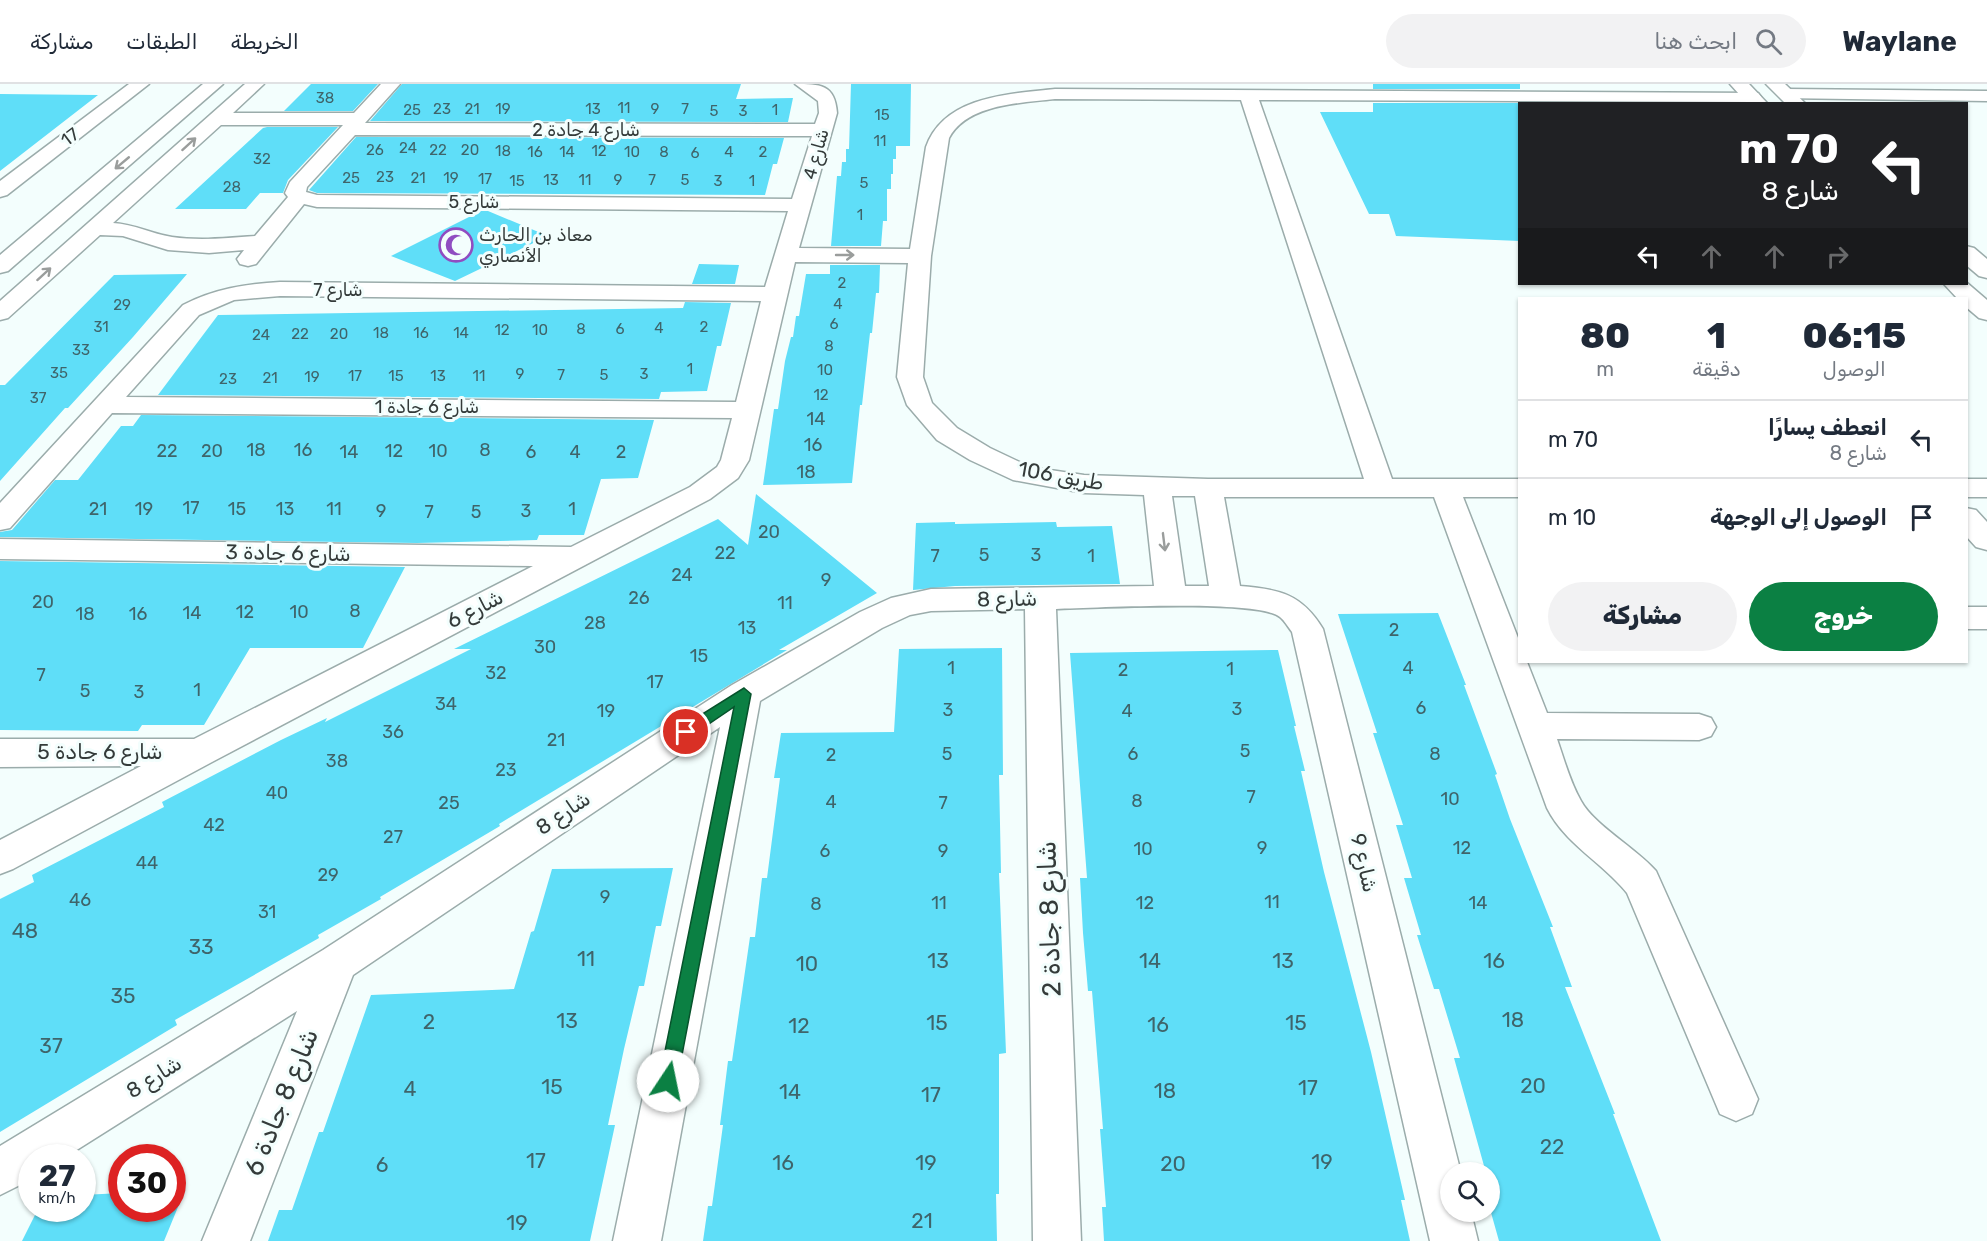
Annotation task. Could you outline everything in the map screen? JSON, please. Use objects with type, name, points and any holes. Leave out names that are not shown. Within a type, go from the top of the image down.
[{"type":"street","name":"17","points":[[0,191],[140,84]]},
{"type":"street","points":[[0,266],[214,84]]},
{"type":"street","points":[[0,313],[255,84]]},
{"type":"street","points":[[212,298],[263,242],[299,197],[295,193],[297,186],[391,84]]},
{"type":"street","name":"شارع 4","points":[[799,241],[801,205],[828,113],[827,100],[820,92],[804,84]]},
{"type":"street","name":"طريق 106","points":[[1518,488],[1157,488],[1084,484],[1023,474],[980,454],[947,434],[921,405],[910,377],[922,245],[936,147],[943,130],[952,120],[999,102],[1100,88],[1248,94],[1750,95]]},
{"type":"street","points":[[1248,94],[1381,489]]},
{"type":"street","points":[[1786,94],[1987,96]]},
{"type":"street","name":"شارع 4 جادة 2","points":[[216,119],[353,124],[823,130]]},
{"type":"street","name":"شارع 5","points":[[299,197],[317,201],[801,205]]},
{"type":"street","points":[[95,228],[125,230],[168,243],[199,245],[263,242]]},
{"type":"street","points":[[900,234],[922,245]]},
{"type":"street","points":[[799,241],[922,245]]},
{"type":"street","name":"شارع 6","points":[[0,858],[199,752],[700,493],[728,472],[735,460],[774,294],[799,241]]},
{"type":"street","points":[[1956,285],[1983,305]]},
{"type":"street","name":"شارع 7","points":[[0,521],[191,310],[212,298],[233,292],[280,289],[774,294]]},
{"type":"street","name":"شارع 6 جادة 1","points":[[107,405],[747,410]]},
{"type":"street","points":[[1157,488],[1171,596]]},
{"type":"street","points":[[1208,488],[1226,596]]},
{"type":"street","points":[[1445,488],[1506,615],[1533,726],[1565,808],[1574,822],[1618,856],[1642,883],[1736,1099]]},
{"type":"street","points":[[1968,488],[1987,488]]},
{"type":"street","points":[[1968,519],[1987,540]]},
{"type":"street","name":"شارع 6 جادة 3","points":[[0,549],[576,557]]},
{"type":"street","name":"شارع 9","points":[[1171,596],[1264,599],[1291,609],[1307,628],[1454,1241]]},
{"type":"street","name":"شارع 8","points":[[0,1172],[337,963],[744,694],[872,620],[902,606],[931,600],[1171,596]]},
{"type":"street","name":"شارع 8 جادة 2","points":[[1040,598],[1057,1241]]},
{"type":"street","points":[[1968,618],[1987,618]]},
{"type":"street","points":[[637,1241],[744,694]]},
{"type":"street","points":[[1533,726],[1699,727]]},
{"type":"street","name":"شارع 6 جادة 5","points":[[0,753],[199,752]]},
{"type":"street","name":"شارع 8 جادة 6","points":[[226,1241],[337,963]]},
{"type":"building","points":[[311,84],[378,84],[353,111],[284,111]]},
{"type":"building","points":[[402,84],[741,84],[736,99],[793,98],[788,122],[370,121]]},
{"type":"building","points":[[851,84],[911,84],[910,146],[896,146],[891,189],[887,189],[887,221],[883,221],[881,246],[831,246],[837,176],[841,176],[842,162],[846,162],[846,149],[849,149]]},
{"type":"building","points":[[1373,84],[1520,84],[1520,89],[1373,89]]},
{"type":"building","points":[[0,94],[98,95],[0,171]]},
{"type":"building","points":[[1373,103],[1518,103],[1518,241],[1396,236],[1389,214],[1369,214],[1320,112],[1373,112]]},
{"type":"building","points":[[338,127],[288,180],[283,193],[260,193],[246,209],[175,209],[263,128]]},
{"type":"building","points":[[356,137],[784,138],[777,164],[773,164],[765,195],[317,193],[309,190]]},
{"type":"building","name":"معاذ بن الحارث الأنصاري","points":[[481,211],[488,211],[548,236],[455,281],[391,256]]},
{"type":"building","points":[[699,264],[739,265],[735,284],[692,284]]},
{"type":"building","points":[[830,265],[880,265],[879,293],[876,293],[872,333],[870,333],[852,483],[763,485],[774,409],[778,409],[785,361],[791,337],[793,337],[796,316],[799,316],[806,274],[830,274]]},
{"type":"building","points":[[187,274],[133,337],[0,481],[0,385],[5,385],[114,275]]},
{"type":"building","points":[[685,302],[731,303],[721,346],[717,346],[707,391],[661,392],[659,399],[158,395],[218,315],[683,308]]},
{"type":"building","points":[[141,415],[654,420],[638,478],[601,479],[584,535],[539,535],[537,540],[417,543],[0,537],[0,532],[12,530],[55,480],[78,480],[121,426],[133,426]]},
{"type":"building","points":[[756,494],[877,593],[779,650],[787,650],[499,824],[500,826],[380,897],[381,899],[318,935],[319,938],[175,1020],[177,1025],[0,1132],[0,899],[34,882],[32,875],[164,807],[162,802],[281,740],[327,718],[325,722],[471,649],[454,649],[718,519],[748,545]]},
{"type":"building","points":[[955,522],[955,524],[1056,522],[1057,527],[1112,526],[1120,584],[955,586],[913,590],[916,523]]},
{"type":"building","points":[[0,561],[405,567],[363,648],[250,648],[204,725],[142,725],[138,731],[0,730]]},
{"type":"building","points":[[1438,613],[1466,685],[1464,685],[1497,774],[1495,775],[1510,819],[1553,927],[1550,927],[1572,987],[1565,987],[1615,1114],[1613,1114],[1661,1241],[1499,1241],[1494,1222],[1500,1222],[1500,1162],[1483,1162],[1454,1058],[1460,1058],[1439,989],[1434,989],[1417,935],[1421,935],[1404,878],[1412,878],[1396,825],[1403,825],[1373,733],[1377,733],[1338,614]]},
{"type":"building","points":[[1002,648],[1003,775],[999,775],[1001,873],[999,873],[1006,1053],[999,1054],[997,1241],[703,1241],[708,1206],[712,1206],[723,1125],[720,1125],[728,1061],[732,1061],[750,937],[755,937],[762,878],[767,878],[780,778],[774,778],[781,733],[894,732],[899,649]]},
{"type":"building","points":[[1278,650],[1296,726],[1294,726],[1305,771],[1301,771],[1324,872],[1371,1052],[1405,1200],[1401,1200],[1410,1241],[1104,1241],[1102,1207],[1106,1207],[1100,1129],[1103,1129],[1092,991],[1088,991],[1083,933],[1080,878],[1087,878],[1070,653]]},
{"type":"building","points":[[673,868],[661,926],[656,926],[644,986],[639,986],[624,1049],[608,1125],[615,1125],[590,1241],[268,1241],[279,1210],[292,1210],[319,1132],[323,1132],[371,995],[514,989],[552,869]]},
{"type":"building","points":[[96,1194],[108,1194],[108,1222],[172,1222],[164,1241],[22,1241],[32,1222],[96,1222]]},
{"type":"place","name":"معاذ بن الحارث الأنصاري","points":[[456,245]]},
{"type":"route","points":[[668,1081],[744,694],[686,732]]}]
